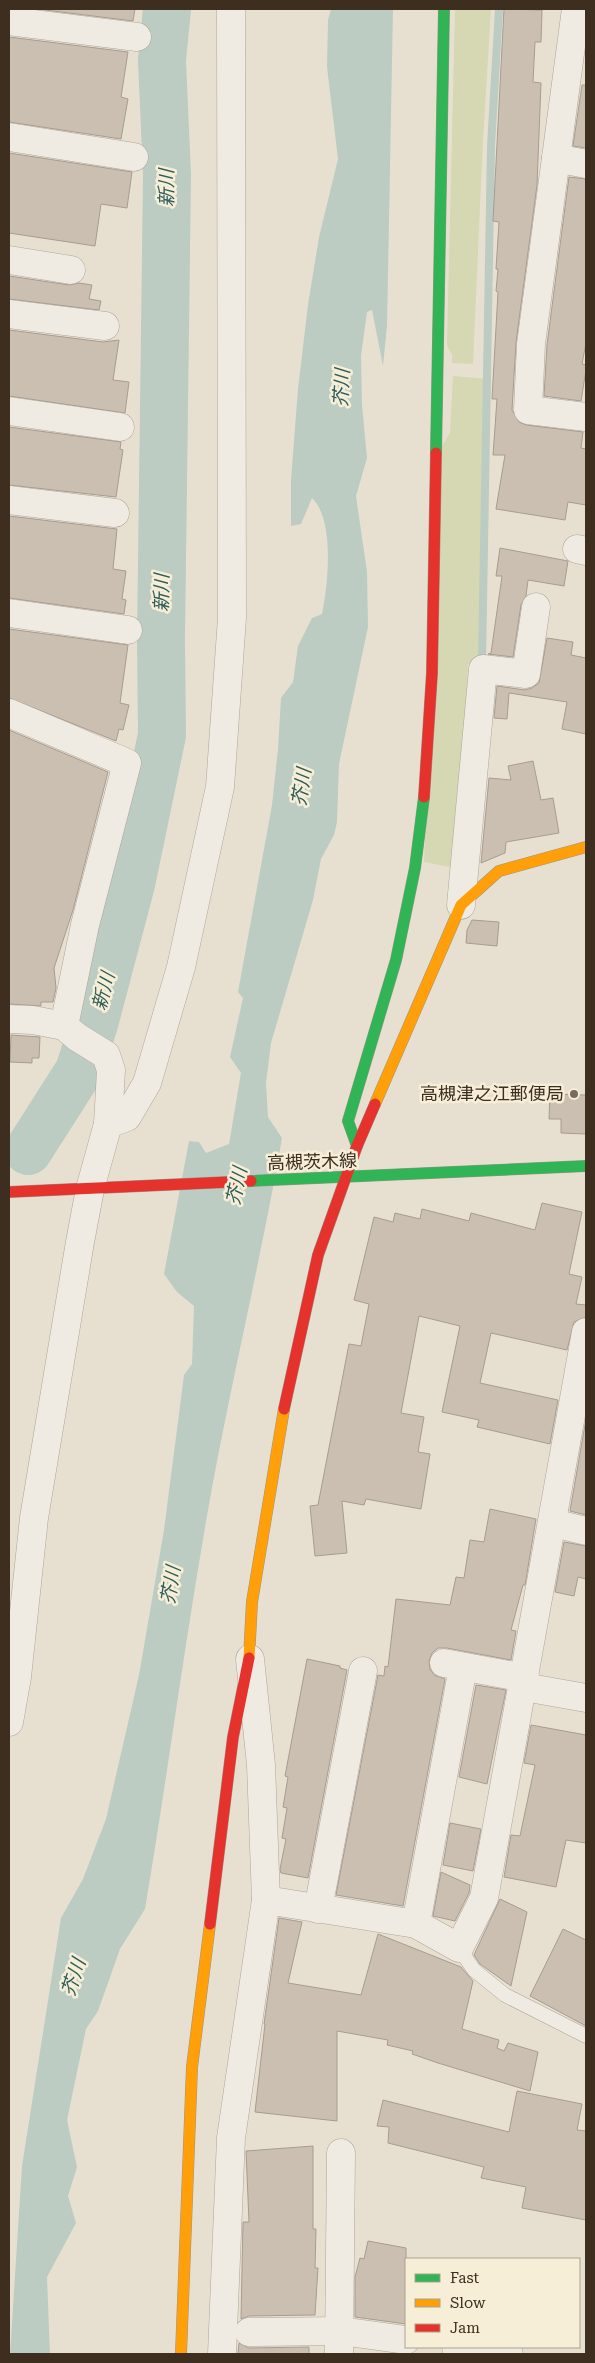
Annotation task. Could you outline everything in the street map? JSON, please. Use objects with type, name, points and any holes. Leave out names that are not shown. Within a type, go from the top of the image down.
[{"type":"street","points":[[108,1124],[127,1117],[147,1083],[181,967],[220,787],[232,618],[231,9]]},
{"type":"street","points":[[357,1146],[348,1121],[396,960],[415,868],[427,760],[432,673],[444,9]]},
{"type":"street","points":[[576,9],[531,344],[528,410],[586,417]]},
{"type":"street","points":[[9,21],[137,37]]},
{"type":"street","points":[[9,137],[134,156]]},
{"type":"street","points":[[556,158],[586,164]]},
{"type":"street","points":[[9,260],[71,270]]},
{"type":"street","points":[[9,314],[105,326]]},
{"type":"street","points":[[9,411],[120,426]]},
{"type":"street","points":[[9,500],[115,513]]},
{"type":"street","points":[[180,2354],[192,2067],[234,1737],[250,1654],[252,1602],[290,1375],[318,1255],[357,1146],[461,906],[483,669],[526,674],[536,607]]},
{"type":"street","points":[[9,613],[128,630]]},
{"type":"street","points":[[9,712],[127,763],[85,924],[64,1026]]},
{"type":"street","points":[[461,906],[499,871],[586,847]]},
{"type":"street","points":[[9,1020],[33,1020],[64,1026],[76,1037],[106,1055],[111,1070],[108,1124],[90,1189],[34,1518],[18,1677],[9,1722]]},
{"type":"street","name":"高槻茨木線","points":[[9,1192],[586,1166]]},
{"type":"street","points":[[266,1900],[416,1924],[459,1948],[484,1898],[525,1682],[586,1332]]},
{"type":"street","points":[[553,1523],[586,1531]]},
{"type":"street","points":[[222,2354],[231,2138],[266,1900],[261,1765],[256,1697],[250,1654]]},
{"type":"street","points":[[416,1924],[454,1665],[586,1698]]},
{"type":"street","points":[[318,1909],[363,1671]]},
{"type":"street","points":[[340,2343],[341,2153]]},
{"type":"street","points":[[250,2332],[340,2343],[405,2340]]},
{"type":"street","points":[[464,2348],[509,2354]]},
{"type":"lane","points":[[459,1948],[474,1970],[505,1995],[586,2036]]},
{"type":"green space","points":[[455,9],[491,9],[473,364],[452,363],[452,355],[447,345]]},
{"type":"green space","points":[[453,376],[487,379],[479,662],[468,664],[463,781],[455,868],[424,862],[442,446],[450,433]]},
{"type":"water","name":"芥川","points":[[331,9],[393,9],[387,326],[383,366],[372,310],[367,312],[361,356],[362,405],[367,458],[356,496],[367,572],[368,627],[339,764],[337,822],[334,835],[321,859],[313,900],[271,1043],[266,1083],[268,1117],[282,1138],[207,1516],[145,1909],[120,1949],[98,2011],[86,2029],[67,2120],[77,2167],[68,2196],[76,2223],[47,2277],[50,2354],[10,2354],[22,2166],[61,1918],[83,1879],[106,1819],[139,1675],[164,1530],[184,1375],[192,1364],[194,1306],[177,1292],[164,1274],[189,1141],[199,1142],[206,1153],[229,1144],[241,1073],[230,1057],[243,998],[238,992],[272,805],[281,698],[293,682],[298,646],[312,618],[322,614],[324,602],[328,553],[324,521],[319,508],[312,498],[301,524],[291,526],[291,480],[298,389],[308,305],[319,237],[338,159],[327,67],[328,20]]},
{"type":"building","points":[[37,9],[135,9],[133,21]]},
{"type":"building","points":[[504,9],[542,10],[541,42],[535,42],[533,82],[541,83],[537,185],[516,342],[512,410],[519,422],[526,425],[583,432],[581,448],[586,449],[586,505],[568,502],[565,520],[496,509],[505,455],[493,455],[497,399],[492,399],[498,292],[496,291],[498,269],[496,269],[499,222],[493,221]]},
{"type":"building","points":[[9,37],[128,52],[121,97],[128,99],[121,139],[9,122]]},
{"type":"building","points":[[582,85],[586,85],[586,148],[573,146]]},
{"type":"building","points":[[9,153],[132,172],[127,208],[101,204],[95,246],[9,233]]},
{"type":"building","points":[[569,177],[586,179],[586,343],[582,364],[586,365],[586,370],[581,401],[544,396],[547,345]]},
{"type":"building","points":[[9,276],[69,285],[79,283],[92,285],[89,299],[101,301],[99,310],[9,299]]},
{"type":"building","points":[[9,330],[103,342],[119,340],[113,380],[129,382],[125,413],[9,396]]},
{"type":"building","points":[[9,427],[121,442],[120,449],[123,450],[116,497],[9,485]]},
{"type":"building","points":[[9,516],[117,529],[113,569],[126,571],[122,599],[126,600],[124,614],[9,598]]},
{"type":"building","points":[[500,548],[568,561],[564,586],[528,580],[526,596],[521,605],[513,657],[488,654],[491,653],[502,576],[496,576]]},
{"type":"building","points":[[9,629],[128,645],[120,703],[129,705],[123,730],[119,729],[116,741],[9,698]]},
{"type":"building","points":[[547,638],[573,642],[571,655],[586,658],[586,734],[562,729],[567,702],[509,693],[507,719],[494,718],[497,686],[525,690],[539,683]]},
{"type":"building","points":[[9,730],[108,772],[73,910],[54,968],[56,988],[53,1002],[41,1002],[41,1006],[9,1004]]},
{"type":"building","points":[[533,761],[541,800],[553,798],[559,833],[506,842],[505,853],[481,863],[489,778],[511,780],[508,766]]},
{"type":"building","points":[[472,920],[499,922],[497,946],[466,943],[467,930]]},
{"type":"building","points":[[11,1035],[40,1037],[39,1058],[32,1058],[32,1063],[10,1062]]},
{"type":"building","points":[[550,1094],[586,1095],[586,1134],[561,1133],[561,1119],[549,1119]]},
{"type":"building","points":[[542,1203],[582,1212],[569,1274],[582,1277],[576,1304],[586,1305],[586,1317],[574,1322],[567,1350],[491,1333],[480,1383],[558,1400],[550,1444],[477,1427],[479,1420],[442,1412],[460,1326],[419,1316],[401,1413],[424,1417],[418,1452],[430,1454],[421,1509],[366,1499],[364,1505],[342,1501],[347,1553],[315,1556],[310,1506],[318,1505],[349,1344],[361,1346],[369,1304],[354,1300],[374,1217],[393,1222],[395,1213],[420,1219],[422,1209],[469,1221],[471,1213],[535,1230]]},
{"type":"building","points":[[586,1419],[586,1515],[570,1511]]},
{"type":"building","points":[[490,1509],[536,1519],[525,1585],[523,1585],[511,1630],[516,1631],[511,1660],[447,1648],[438,1648],[432,1653],[429,1661],[430,1669],[434,1675],[445,1679],[403,1906],[336,1895],[378,1675],[384,1676],[385,1666],[388,1667],[396,1599],[450,1605],[456,1577],[464,1578],[470,1540],[484,1542]]},
{"type":"building","points":[[564,1542],[586,1546],[586,1579],[578,1577],[574,1596],[555,1592]]},
{"type":"building","points":[[307,1659],[340,1666],[340,1668],[347,1670],[308,1878],[281,1873],[280,1869],[286,1839],[282,1838],[287,1808],[283,1807],[288,1777],[285,1776]]},
{"type":"building","points":[[476,1685],[506,1690],[487,1784],[459,1777]]},
{"type":"building","points":[[531,1725],[586,1735],[586,1843],[566,1840],[556,1887],[504,1877],[511,1835],[520,1836],[535,1765],[524,1763]]},
{"type":"building","points":[[450,1823],[481,1829],[473,1871],[443,1865]]},
{"type":"building","points":[[441,1872],[470,1885],[469,1893],[455,1921],[433,1916]]},
{"type":"building","points":[[500,1899],[527,1912],[511,1986],[480,1964],[474,1955]]},
{"type":"building","points":[[279,1918],[302,1922],[288,1983],[361,1995],[378,1934],[461,1967],[473,1981],[462,2029],[499,2040],[497,2048],[504,2051],[508,2043],[538,2052],[530,2091],[412,2054],[413,2051],[387,2045],[388,2040],[337,2031],[337,2121],[255,2112],[264,2024]]},
{"type":"building","points":[[563,1929],[586,1940],[586,2026],[530,1996]]},
{"type":"building","points":[[517,2091],[582,2104],[577,2130],[586,2131],[586,2220],[522,2208],[526,2187],[481,2178],[484,2167],[388,2143],[389,2127],[377,2126],[383,2100],[509,2132]]},
{"type":"building","points":[[313,2146],[313,2229],[316,2229],[315,2268],[318,2268],[315,2315],[249,2316],[241,2319],[243,2222],[249,2222],[246,2151]]},
{"type":"building","points":[[368,2241],[406,2248],[405,2324],[355,2317],[355,2277],[360,2258],[364,2259]]},
{"type":"building","points":[[239,2343],[249,2348],[309,2347],[309,2354],[238,2354]]},
{"type":"waterway","name":"新川","points":[[28,1151],[79,1071],[94,1024],[131,884],[162,735],[161,639],[167,175],[162,60],[167,9]]},
{"type":"waterway","points":[[482,662],[491,146],[499,9]]},
{"type":"traffic: fast","points":[[436,453],[444,9]]},
{"type":"traffic: fast","points":[[357,1146],[348,1121],[396,960],[415,868],[424,797]]},
{"type":"traffic: fast","points":[[251,1181],[586,1166]]},
{"type":"traffic: slow","points":[[375,1104],[461,905],[499,871],[586,847]]},
{"type":"traffic: slow","points":[[249,1658],[252,1602],[284,1409]]},
{"type":"traffic: slow","points":[[181,2354],[192,2067],[210,1924]]},
{"type":"traffic: jam","points":[[424,797],[432,673],[436,453]]},
{"type":"traffic: jam","points":[[284,1409],[318,1255],[357,1146],[375,1104]]},
{"type":"traffic: jam","points":[[9,1192],[251,1181]]},
{"type":"traffic: jam","points":[[210,1924],[233,1737],[249,1658]]},
{"type":"place","name":"高槻津之江郵便局","points":[[574,1094]]}]
